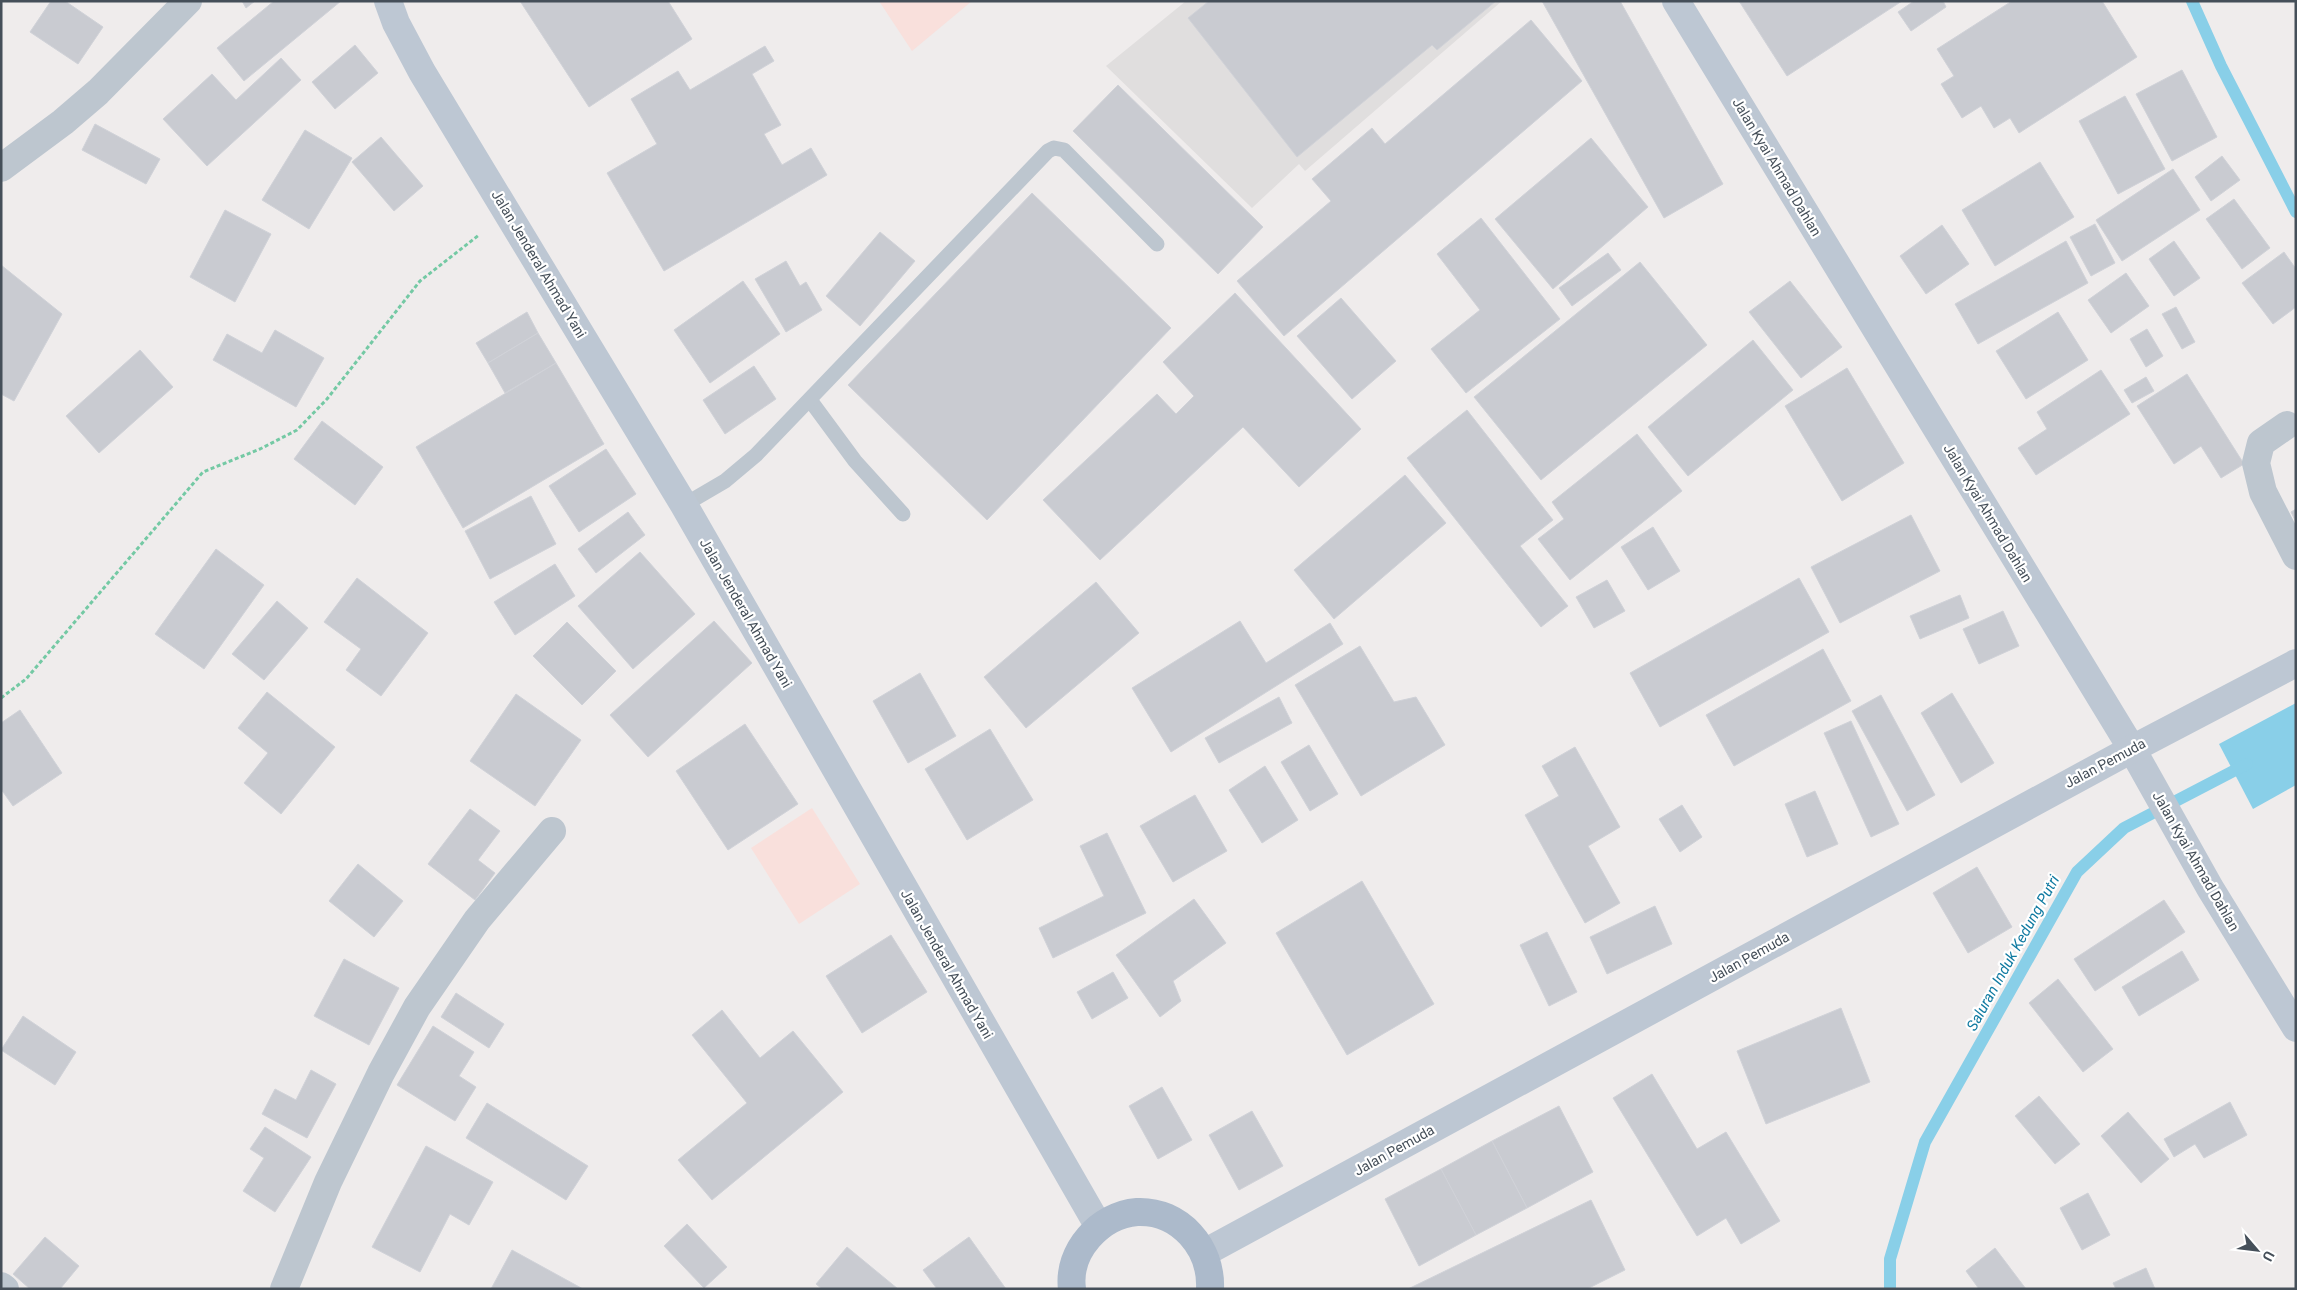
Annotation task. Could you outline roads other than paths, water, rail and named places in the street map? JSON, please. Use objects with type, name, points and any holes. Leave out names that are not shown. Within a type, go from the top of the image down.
[{"type":"main road","points":[[1072,1289],[1074,1262],[1084,1242],[1099,1227],[1117,1217],[1137,1212],[1158,1214],[1177,1222],[1193,1236],[1204,1253],[1210,1275],[1210,1289]]},
{"type":"street","points":[[1,168],[63,122],[98,92],[188,1]]},
{"type":"street","name":"Jalan Jenderal Ahmad Yani","points":[[388,1],[396,23],[422,72],[684,505],[1099,1227]]},
{"type":"street","name":"Jalan Kyai Ahmad Dahlan","points":[[1676,1],[2132,749],[2210,888],[2296,1028]]},
{"type":"street","points":[[2287,425],[2260,443],[2256,463],[2264,492],[2296,556]]},
{"type":"street","name":"Jalan Pemuda","points":[[1204,1253],[2132,749],[2296,663]]},
{"type":"street","points":[[284,1289],[328,1182],[381,1073],[417,1007],[476,920],[552,831]]},
{"type":"street","points":[[1,1286],[6,1289]]},
{"type":"lane","points":[[684,505],[725,481],[756,455],[1048,151],[1054,148],[1064,150],[1157,244]]},
{"type":"lane","points":[[810,400],[855,461],[903,514]]},
{"type":"water","points":[[2296,703],[2296,785],[2253,809],[2219,744]]},
{"type":"waterway","points":[[2192,1],[2221,66],[2296,212]]},
{"type":"waterway","name":"Saluran Induk Kedung Putri","points":[[1890,1289],[1890,1259],[1925,1142],[2077,872],[2124,828],[2247,764]]}]
